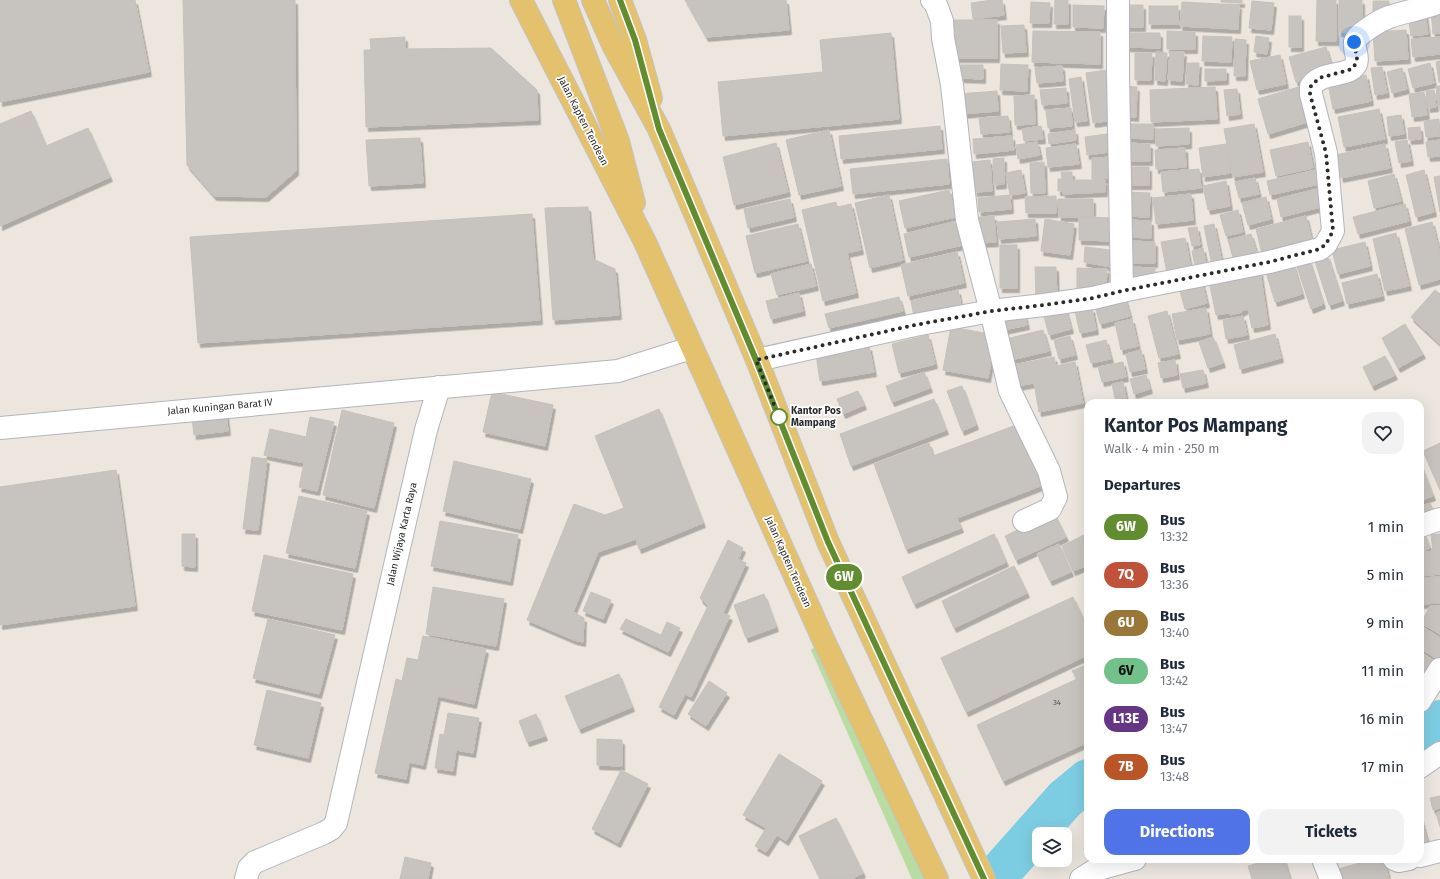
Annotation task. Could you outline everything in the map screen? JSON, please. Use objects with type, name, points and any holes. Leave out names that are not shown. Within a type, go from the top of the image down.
[{"type":"main road","name":"Jalan Kapten Tendean","points":[[520,0],[645,242],[691,348],[820,632],[937,879]]},
{"type":"main road","name":"Jalan Kapten Tendean","points":[[564,0],[618,141],[645,242]]},
{"type":"main road","points":[[593,0],[613,45],[659,129],[756,360],[828,542],[984,879]]},
{"type":"main road","points":[[620,0],[635,40],[659,129]]},
{"type":"street","points":[[932,0],[935,2],[942,21],[943,38],[952,85],[967,220],[992,311],[1010,391],[1049,472],[1056,497],[1050,509],[1024,521]]},
{"type":"street","points":[[1118,0],[1122,291]]},
{"type":"street","points":[[756,360],[915,325],[992,311],[1093,298],[1269,262],[1320,249],[1326,244],[1333,231],[1326,153],[1310,94],[1311,86],[1319,78],[1349,70],[1354,67],[1357,59],[1354,42],[1357,37],[1376,23],[1396,15],[1435,4]]},
{"type":"street","points":[[439,387],[618,371],[691,348]]},
{"type":"street","name":"Jalan Kuningan Barat IV","points":[[0,428],[439,387]]},
{"type":"street","name":"Jalan Wijaya Karta Raya","points":[[246,879],[249,868],[255,862],[324,833],[336,824],[426,430],[439,387]]},
{"type":"street","points":[[1424,525],[1440,519]]},
{"type":"street","points":[[1424,695],[1440,669]]},
{"type":"street","points":[[1424,764],[1440,753]]},
{"type":"street","points":[[1424,855],[1440,851]]},
{"type":"street","points":[[1081,879],[1094,870],[1120,863]]},
{"type":"street","points":[[1325,863],[1331,879]]},
{"type":"green space","points":[[823,639],[937,879],[912,879],[811,650]]},
{"type":"building","points":[[0,0],[135,0],[149,72],[0,102]]},
{"type":"building","points":[[183,0],[295,0],[296,171],[266,197],[214,196],[187,165]]},
{"type":"building","points":[[685,0],[786,0],[789,30],[706,37]]},
{"type":"building","points":[[1002,0],[1004,15],[973,19],[971,3]]},
{"type":"building","points":[[1055,0],[1068,0],[1068,24],[1054,24]]},
{"type":"building","points":[[1221,0],[1242,0],[1242,3],[1221,2]]},
{"type":"building","points":[[1317,0],[1336,0],[1336,41],[1316,41]]},
{"type":"building","points":[[1339,0],[1362,0],[1362,33],[1339,32]]},
{"type":"building","points":[[1252,1],[1274,3],[1271,30],[1249,28]]},
{"type":"building","points":[[1373,1],[1389,1],[1389,13],[1373,14]]},
{"type":"building","points":[[1031,2],[1050,3],[1049,23],[1030,23]]},
{"type":"building","points":[[1182,2],[1239,5],[1238,29],[1180,26]]},
{"type":"building","points":[[1073,5],[1104,6],[1103,28],[1073,27]]},
{"type":"building","points":[[1123,5],[1143,5],[1143,27],[1122,27]]},
{"type":"building","points":[[1149,6],[1178,6],[1178,24],[1149,24]]},
{"type":"building","points":[[1431,10],[1440,10],[1440,33],[1433,34]]},
{"type":"building","points":[[1425,12],[1428,34],[1411,36],[1408,14]]},
{"type":"building","points":[[1289,16],[1301,16],[1301,47],[1289,47]]},
{"type":"building","points":[[954,20],[997,20],[997,58],[954,58]]},
{"type":"building","points":[[1024,25],[1026,52],[1003,53],[1001,26]]},
{"type":"building","points":[[1406,30],[1408,59],[1375,61],[1373,32]]},
{"type":"building","points":[[1033,31],[1100,32],[1100,64],[1032,62]]},
{"type":"building","points":[[1167,31],[1195,32],[1195,49],[1167,49]]},
{"type":"building","points":[[891,33],[899,119],[723,136],[718,82],[823,72],[820,40]]},
{"type":"building","points":[[1125,33],[1160,33],[1160,48],[1125,47]]},
{"type":"building","points":[[1203,36],[1232,37],[1231,62],[1202,61]]},
{"type":"building","points":[[1256,36],[1269,38],[1267,54],[1254,52]]},
{"type":"building","points":[[405,37],[405,49],[491,48],[537,90],[538,120],[366,127],[364,50],[371,50],[370,39]]},
{"type":"building","points":[[1440,37],[1440,54],[1413,57],[1411,39]]},
{"type":"building","points":[[1235,39],[1246,40],[1245,76],[1234,76]]},
{"type":"building","points":[[1326,47],[1333,72],[1296,82],[1289,57]]},
{"type":"building","points":[[1156,52],[1167,53],[1165,81],[1155,80]]},
{"type":"building","points":[[1170,52],[1184,52],[1182,81],[1168,80]]},
{"type":"building","points":[[1135,53],[1152,53],[1151,80],[1135,80]]},
{"type":"building","points":[[1280,55],[1286,84],[1257,90],[1250,61]]},
{"type":"building","points":[[1440,61],[1440,82],[1439,82],[1436,62]]},
{"type":"building","points":[[1187,63],[1199,63],[1198,85],[1186,84]]},
{"type":"building","points":[[1430,63],[1434,83],[1413,88],[1408,69]]},
{"type":"building","points":[[1001,64],[1028,65],[1027,91],[1000,90]]},
{"type":"building","points":[[961,65],[983,65],[983,79],[961,78]]},
{"type":"building","points":[[1062,66],[1063,81],[1037,83],[1035,68]]},
{"type":"building","points":[[1382,67],[1387,93],[1375,95],[1371,68]]},
{"type":"building","points":[[1402,68],[1407,89],[1392,93],[1387,72]]},
{"type":"building","points":[[1205,69],[1226,69],[1226,80],[1205,81]]},
{"type":"building","points":[[1107,70],[1113,120],[1093,123],[1086,73]]},
{"type":"building","points":[[1366,75],[1371,101],[1333,109],[1328,83]]},
{"type":"building","points":[[1081,77],[1087,121],[1075,122],[1069,79]]},
{"type":"building","points":[[1124,86],[1137,87],[1136,117],[1124,116]]},
{"type":"building","points":[[1302,86],[1311,121],[1268,134],[1258,99]]},
{"type":"building","points":[[1436,86],[1440,86],[1440,105],[1438,106]]},
{"type":"building","points":[[1215,87],[1217,119],[1151,122],[1150,90]]},
{"type":"building","points":[[1066,88],[1067,103],[1042,105],[1040,90]]},
{"type":"building","points":[[1237,89],[1240,114],[1227,116],[1224,90]]},
{"type":"building","points":[[1434,90],[1436,107],[1428,108],[1426,91]]},
{"type":"building","points":[[997,91],[998,111],[961,114],[959,94]]},
{"type":"building","points":[[1424,92],[1427,115],[1412,117],[1409,94]]},
{"type":"building","points":[[1034,95],[1035,124],[1015,125],[1014,96]]},
{"type":"building","points":[[1071,108],[1072,126],[1048,128],[1046,110]]},
{"type":"building","points":[[1379,109],[1385,139],[1344,147],[1338,117]]},
{"type":"building","points":[[31,111],[46,146],[88,128],[110,177],[0,226],[0,124]]},
{"type":"building","points":[[1401,115],[1404,134],[1389,136],[1387,117]]},
{"type":"building","points":[[1008,116],[1010,132],[981,134],[979,118]]},
{"type":"building","points":[[1439,119],[1440,136],[1426,137],[1424,121]]},
{"type":"building","points":[[1124,124],[1153,124],[1153,139],[1124,138]]},
{"type":"building","points":[[1254,124],[1263,172],[1233,177],[1224,129]]},
{"type":"building","points":[[940,126],[942,149],[841,159],[839,136]]},
{"type":"building","points":[[1041,126],[1043,139],[1024,141],[1022,129]]},
{"type":"building","points":[[1420,127],[1421,139],[1409,140],[1408,128]]},
{"type":"building","points":[[1189,128],[1189,144],[1156,146],[1156,129]]},
{"type":"building","points":[[829,130],[841,186],[799,195],[786,140]]},
{"type":"building","points":[[1075,130],[1076,140],[1049,144],[1048,134]]},
{"type":"building","points":[[1107,134],[1109,152],[1087,155],[1085,137]]},
{"type":"building","points":[[1012,136],[1014,150],[974,154],[973,139]]},
{"type":"building","points":[[420,138],[423,183],[369,186],[366,140]]},
{"type":"building","points":[[1407,140],[1411,161],[1399,163],[1395,142]]},
{"type":"building","points":[[1440,140],[1440,156],[1428,157],[1426,142]]},
{"type":"building","points":[[1037,142],[1040,155],[1018,159],[1016,145]]},
{"type":"building","points":[[1308,142],[1313,168],[1276,176],[1270,150]]},
{"type":"building","points":[[776,143],[788,192],[734,205],[723,157]]},
{"type":"building","points":[[1125,143],[1150,144],[1150,161],[1125,161]]},
{"type":"building","points":[[1076,144],[1079,164],[1048,167],[1046,148]]},
{"type":"building","points":[[1226,144],[1230,173],[1203,177],[1199,148]]},
{"type":"building","points":[[1385,144],[1390,168],[1341,178],[1336,155]]},
{"type":"building","points":[[1185,148],[1186,167],[1156,169],[1155,150]]},
{"type":"building","points":[[1116,157],[1116,178],[1092,179],[1092,158]]},
{"type":"building","points":[[1004,158],[1004,184],[994,185],[993,159]]},
{"type":"building","points":[[947,159],[949,184],[853,194],[850,169]]},
{"type":"building","points":[[990,160],[992,191],[975,192],[972,162]]},
{"type":"building","points":[[1044,162],[1045,193],[1031,193],[1030,163]]},
{"type":"building","points":[[1121,167],[1149,167],[1149,185],[1121,185]]},
{"type":"building","points":[[1199,169],[1201,188],[1163,192],[1161,172]]},
{"type":"building","points":[[1021,170],[1025,193],[1010,195],[1006,173]]},
{"type":"building","points":[[1316,170],[1319,184],[1270,195],[1267,181]]},
{"type":"building","points":[[1424,170],[1434,212],[1416,217],[1406,175]]},
{"type":"building","points":[[1061,172],[1072,172],[1072,180],[1105,180],[1105,192],[1063,194],[1063,191],[1058,191],[1058,179],[1062,179]]},
{"type":"building","points":[[1394,174],[1401,201],[1374,208],[1368,181]]},
{"type":"building","points":[[1440,176],[1440,212],[1434,177]]},
{"type":"building","points":[[1255,178],[1259,194],[1239,198],[1235,182]]},
{"type":"building","points":[[1226,181],[1230,206],[1208,210],[1203,186]]},
{"type":"building","points":[[1317,189],[1321,207],[1281,217],[1277,199]]},
{"type":"building","points":[[949,190],[956,217],[905,228],[899,201]]},
{"type":"building","points":[[1126,192],[1150,193],[1149,217],[1126,216]]},
{"type":"building","points":[[1191,194],[1193,220],[1156,224],[1153,198]]},
{"type":"building","points":[[889,195],[903,260],[870,268],[855,203]]},
{"type":"building","points":[[1010,195],[1011,209],[979,212],[978,198]]},
{"type":"building","points":[[1056,196],[1056,213],[1026,213],[1025,197]]},
{"type":"building","points":[[1266,197],[1271,219],[1248,225],[1242,203]]},
{"type":"building","points":[[790,199],[794,217],[748,228],[744,209]]},
{"type":"building","points":[[1058,199],[1093,199],[1093,217],[1059,217]]},
{"type":"building","points":[[836,202],[837,207],[851,204],[861,250],[847,253],[856,293],[823,301],[802,210]]},
{"type":"building","points":[[1405,204],[1409,221],[1358,234],[1353,217]]},
{"type":"building","points":[[588,207],[593,259],[615,269],[619,315],[553,320],[545,208]]},
{"type":"building","points":[[1238,210],[1243,232],[1226,236],[1220,215]]},
{"type":"building","points":[[532,214],[540,320],[198,343],[190,237]]},
{"type":"building","points":[[994,216],[996,242],[981,243],[979,217]]},
{"type":"building","points":[[1306,216],[1313,246],[1263,258],[1256,229]]},
{"type":"building","points":[[1079,217],[1115,218],[1114,241],[1079,240]]},
{"type":"building","points":[[1035,219],[1036,236],[999,239],[997,222]]},
{"type":"building","points":[[1045,219],[1074,224],[1070,255],[1041,251]]},
{"type":"building","points":[[1127,220],[1151,221],[1151,238],[1127,237]]},
{"type":"building","points":[[957,221],[963,245],[909,257],[904,234]]},
{"type":"building","points":[[1432,222],[1440,254],[1440,279],[1419,285],[1405,229]]},
{"type":"building","points":[[798,224],[807,261],[755,273],[746,236]]},
{"type":"building","points":[[1214,224],[1222,263],[1212,265],[1204,226]]},
{"type":"building","points":[[1197,227],[1200,245],[1192,246],[1188,228]]},
{"type":"building","points":[[1396,233],[1409,286],[1385,291],[1373,239]]},
{"type":"building","points":[[1251,234],[1257,255],[1234,261],[1228,240]]},
{"type":"building","points":[[1185,238],[1192,274],[1168,278],[1161,242]]},
{"type":"building","points":[[1129,241],[1155,242],[1155,263],[1128,263]]},
{"type":"building","points":[[1365,242],[1370,266],[1338,274],[1332,250]]},
{"type":"building","points":[[1000,245],[1017,245],[1017,288],[1000,288]]},
{"type":"building","points":[[1085,247],[1119,251],[1117,268],[1084,262]]},
{"type":"building","points":[[1203,248],[1208,274],[1197,276],[1192,251]]},
{"type":"building","points":[[957,252],[964,283],[908,296],[901,265]]},
{"type":"building","points":[[1327,255],[1342,301],[1329,305],[1314,258]]},
{"type":"building","points":[[1309,260],[1323,304],[1311,309],[1296,264]]},
{"type":"building","points":[[811,264],[816,286],[777,295],[771,274]]},
{"type":"building","points":[[1293,264],[1302,294],[1275,302],[1266,272]]},
{"type":"building","points":[[1035,267],[1056,267],[1057,301],[1036,302]]},
{"type":"building","points":[[1130,267],[1155,268],[1154,282],[1130,281]]},
{"type":"building","points":[[1077,268],[1107,269],[1106,288],[1077,288]]},
{"type":"building","points":[[1260,271],[1268,325],[1252,328],[1248,309],[1230,315],[1229,313],[1216,315],[1209,281]]},
{"type":"building","points":[[1377,274],[1382,296],[1347,304],[1342,283]]},
{"type":"building","points":[[1202,282],[1207,303],[1185,309],[1179,288]]},
{"type":"building","points":[[958,290],[961,306],[914,317],[911,301]]},
{"type":"building","points":[[1435,290],[1440,294],[1440,344],[1411,317]]},
{"type":"building","points":[[799,293],[803,311],[771,319],[766,301]]},
{"type":"building","points":[[899,297],[903,311],[829,328],[825,314]]},
{"type":"building","points":[[1125,298],[1130,316],[1100,324],[1095,306]]},
{"type":"building","points":[[1065,307],[1071,329],[1049,335],[1043,313]]},
{"type":"building","points":[[1092,308],[1096,330],[1080,333],[1075,311]]},
{"type":"building","points":[[1206,308],[1210,334],[1177,340],[1172,314]]},
{"type":"building","points":[[1167,311],[1178,354],[1159,358],[1148,316]]},
{"type":"building","points":[[1024,312],[1027,325],[1004,330],[1001,317]]},
{"type":"building","points":[[1243,316],[1247,335],[1226,339],[1223,320]]},
{"type":"building","points":[[1132,319],[1138,346],[1121,350],[1115,323]]},
{"type":"building","points":[[1405,324],[1423,354],[1398,368],[1382,338]]},
{"type":"building","points":[[951,327],[996,335],[988,378],[943,370]]},
{"type":"building","points":[[1043,330],[1049,351],[1011,360],[1006,339]]},
{"type":"building","points":[[1275,334],[1281,358],[1240,369],[1234,345]]},
{"type":"building","points":[[928,335],[935,364],[899,373],[892,344]]},
{"type":"building","points":[[1070,336],[1075,355],[1059,359],[1054,340]]},
{"type":"building","points":[[1213,337],[1223,363],[1208,368],[1199,342]]},
{"type":"building","points":[[1106,340],[1111,359],[1091,363],[1086,345]]},
{"type":"building","points":[[869,346],[874,372],[820,381],[816,354]]},
{"type":"building","points":[[1141,350],[1145,369],[1130,372],[1126,354]]},
{"type":"building","points":[[1385,356],[1395,375],[1372,386],[1363,367]]},
{"type":"building","points":[[1054,357],[1056,366],[1075,362],[1083,403],[1039,412],[1034,383],[1017,386],[1013,365]]},
{"type":"building","points":[[1175,360],[1177,375],[1161,378],[1158,363]]},
{"type":"building","points":[[1123,362],[1126,377],[1102,382],[1098,367]]},
{"type":"building","points":[[1203,370],[1206,383],[1183,388],[1180,374]]},
{"type":"building","points":[[924,372],[930,388],[892,402],[886,386]]},
{"type":"building","points":[[1146,375],[1150,389],[1134,394],[1130,379]]},
{"type":"building","points":[[1123,382],[1126,399],[1115,399],[1112,384]]},
{"type":"building","points":[[962,386],[976,425],[962,431],[947,391]]},
{"type":"building","points":[[858,391],[864,405],[843,414],[837,399]]},
{"type":"building","points":[[492,392],[553,405],[545,446],[483,432]]},
{"type":"building","points":[[934,399],[946,430],[851,466],[840,434]]},
{"type":"building","points":[[659,409],[703,523],[639,549],[636,539],[598,552],[573,612],[584,618],[583,642],[574,640],[527,620],[574,504],[605,515],[624,508],[595,436]]},
{"type":"building","points":[[342,410],[394,423],[374,508],[323,495]]},
{"type":"building","points":[[226,413],[228,431],[194,435],[192,417]]},
{"type":"building","points":[[310,417],[334,422],[317,491],[299,487],[304,463],[264,455],[270,429],[306,437]]},
{"type":"building","points":[[1019,424],[1043,485],[957,518],[961,528],[906,549],[874,464],[929,443],[933,456]]},
{"type":"building","points":[[1440,443],[1440,490],[1424,453],[1424,451]]},
{"type":"building","points":[[252,457],[267,459],[258,530],[243,529]]},
{"type":"building","points":[[454,461],[531,479],[520,529],[443,511]]},
{"type":"building","points":[[116,470],[135,606],[0,625],[0,487]]},
{"type":"building","points":[[1424,473],[1433,496],[1424,499]]},
{"type":"building","points":[[299,496],[367,511],[355,568],[286,553]]},
{"type":"building","points":[[1430,503],[1436,517],[1424,522],[1424,505]]},
{"type":"building","points":[[1054,513],[1066,537],[1016,560],[1005,536]]},
{"type":"building","points":[[440,521],[518,535],[510,581],[431,566]]},
{"type":"building","points":[[182,534],[195,534],[195,567],[182,566]]},
{"type":"building","points":[[994,534],[1006,562],[914,604],[902,577]]},
{"type":"building","points":[[1424,534],[1430,548],[1424,550]]},
{"type":"building","points":[[1440,534],[1440,574],[1424,576],[1424,552],[1433,551],[1431,535]]},
{"type":"building","points":[[1084,535],[1084,567],[1073,571],[1062,546]]},
{"type":"building","points":[[728,540],[743,548],[738,559],[746,563],[723,613],[730,616],[691,697],[685,694],[674,715],[659,707],[708,606],[700,598]]},
{"type":"building","points":[[1059,544],[1071,572],[1050,581],[1037,554]]},
{"type":"building","points":[[264,555],[353,574],[342,630],[252,611]]},
{"type":"building","points":[[1014,566],[1027,593],[954,628],[942,601]]},
{"type":"building","points":[[1440,577],[1440,603],[1424,604],[1424,578]]},
{"type":"building","points":[[433,587],[504,599],[496,646],[426,634]]},
{"type":"building","points":[[591,592],[611,600],[603,619],[583,611]]},
{"type":"building","points":[[764,594],[776,627],[746,638],[734,605]]},
{"type":"building","points":[[1073,597],[1084,620],[1084,657],[966,712],[941,658]]},
{"type":"building","points":[[1430,606],[1440,606],[1440,634],[1424,625],[1424,617]]},
{"type":"building","points":[[268,619],[335,635],[319,694],[253,678]]},
{"type":"building","points":[[626,619],[661,635],[667,622],[680,628],[668,652],[620,629]]},
{"type":"building","points":[[1424,628],[1440,638],[1440,655],[1437,659],[1424,651]]},
{"type":"building","points":[[423,636],[486,649],[474,704],[438,696],[423,765],[409,762],[406,779],[375,773],[396,679],[402,681],[407,658],[418,660]]},
{"type":"building","points":[[1424,655],[1435,662],[1427,673],[1424,671]]},
{"type":"building","points":[[1084,666],[1084,744],[1003,781],[977,725],[1077,679],[1072,671]]},
{"type":"building","points":[[619,674],[632,707],[579,729],[565,696]]},
{"type":"building","points":[[709,681],[727,693],[706,726],[688,714]]},
{"type":"building","points":[[267,690],[321,703],[308,758],[254,745]]},
{"type":"building","points":[[448,713],[479,718],[473,753],[456,750],[453,771],[435,768],[440,734],[444,735]]},
{"type":"building","points":[[536,714],[545,736],[527,742],[519,721]]},
{"type":"building","points":[[597,739],[622,740],[622,766],[597,765]]},
{"type":"building","points":[[779,754],[822,781],[786,841],[777,835],[766,852],[755,846],[766,828],[743,815]]},
{"type":"building","points":[[621,770],[648,784],[618,843],[592,829]]},
{"type":"building","points":[[1440,796],[1440,808],[1433,810],[1430,798]]},
{"type":"building","points":[[1440,812],[1440,827],[1436,813]]},
{"type":"building","points":[[836,818],[863,873],[851,879],[820,879],[799,836]]},
{"type":"building","points":[[1424,829],[1428,843],[1424,844]]},
{"type":"building","points":[[405,857],[431,863],[428,879],[400,879]]},
{"type":"building","points":[[1258,863],[1285,863],[1290,879],[1252,879],[1248,866]]},
{"type":"building","points":[[1360,863],[1385,863],[1389,879],[1340,879],[1338,869]]},
{"type":"waterway","points":[[1424,744],[1440,721]]},
{"type":"waterway","points":[[994,879],[1065,799],[1084,783]]},
{"type":"bus line","name":"6W","points":[[620,0],[635,40],[659,129],[713,254],[828,542],[984,879]]},
{"type":"place","name":"Kantor Pos Mampang","points":[[779,417]]},
{"type":"route","points":[[779,417],[756,360],[915,325],[992,311],[1093,298],[1269,262],[1320,249],[1326,244],[1333,231],[1326,153],[1310,94],[1311,86],[1319,78],[1349,70],[1354,67],[1357,59],[1354,42]]}]
